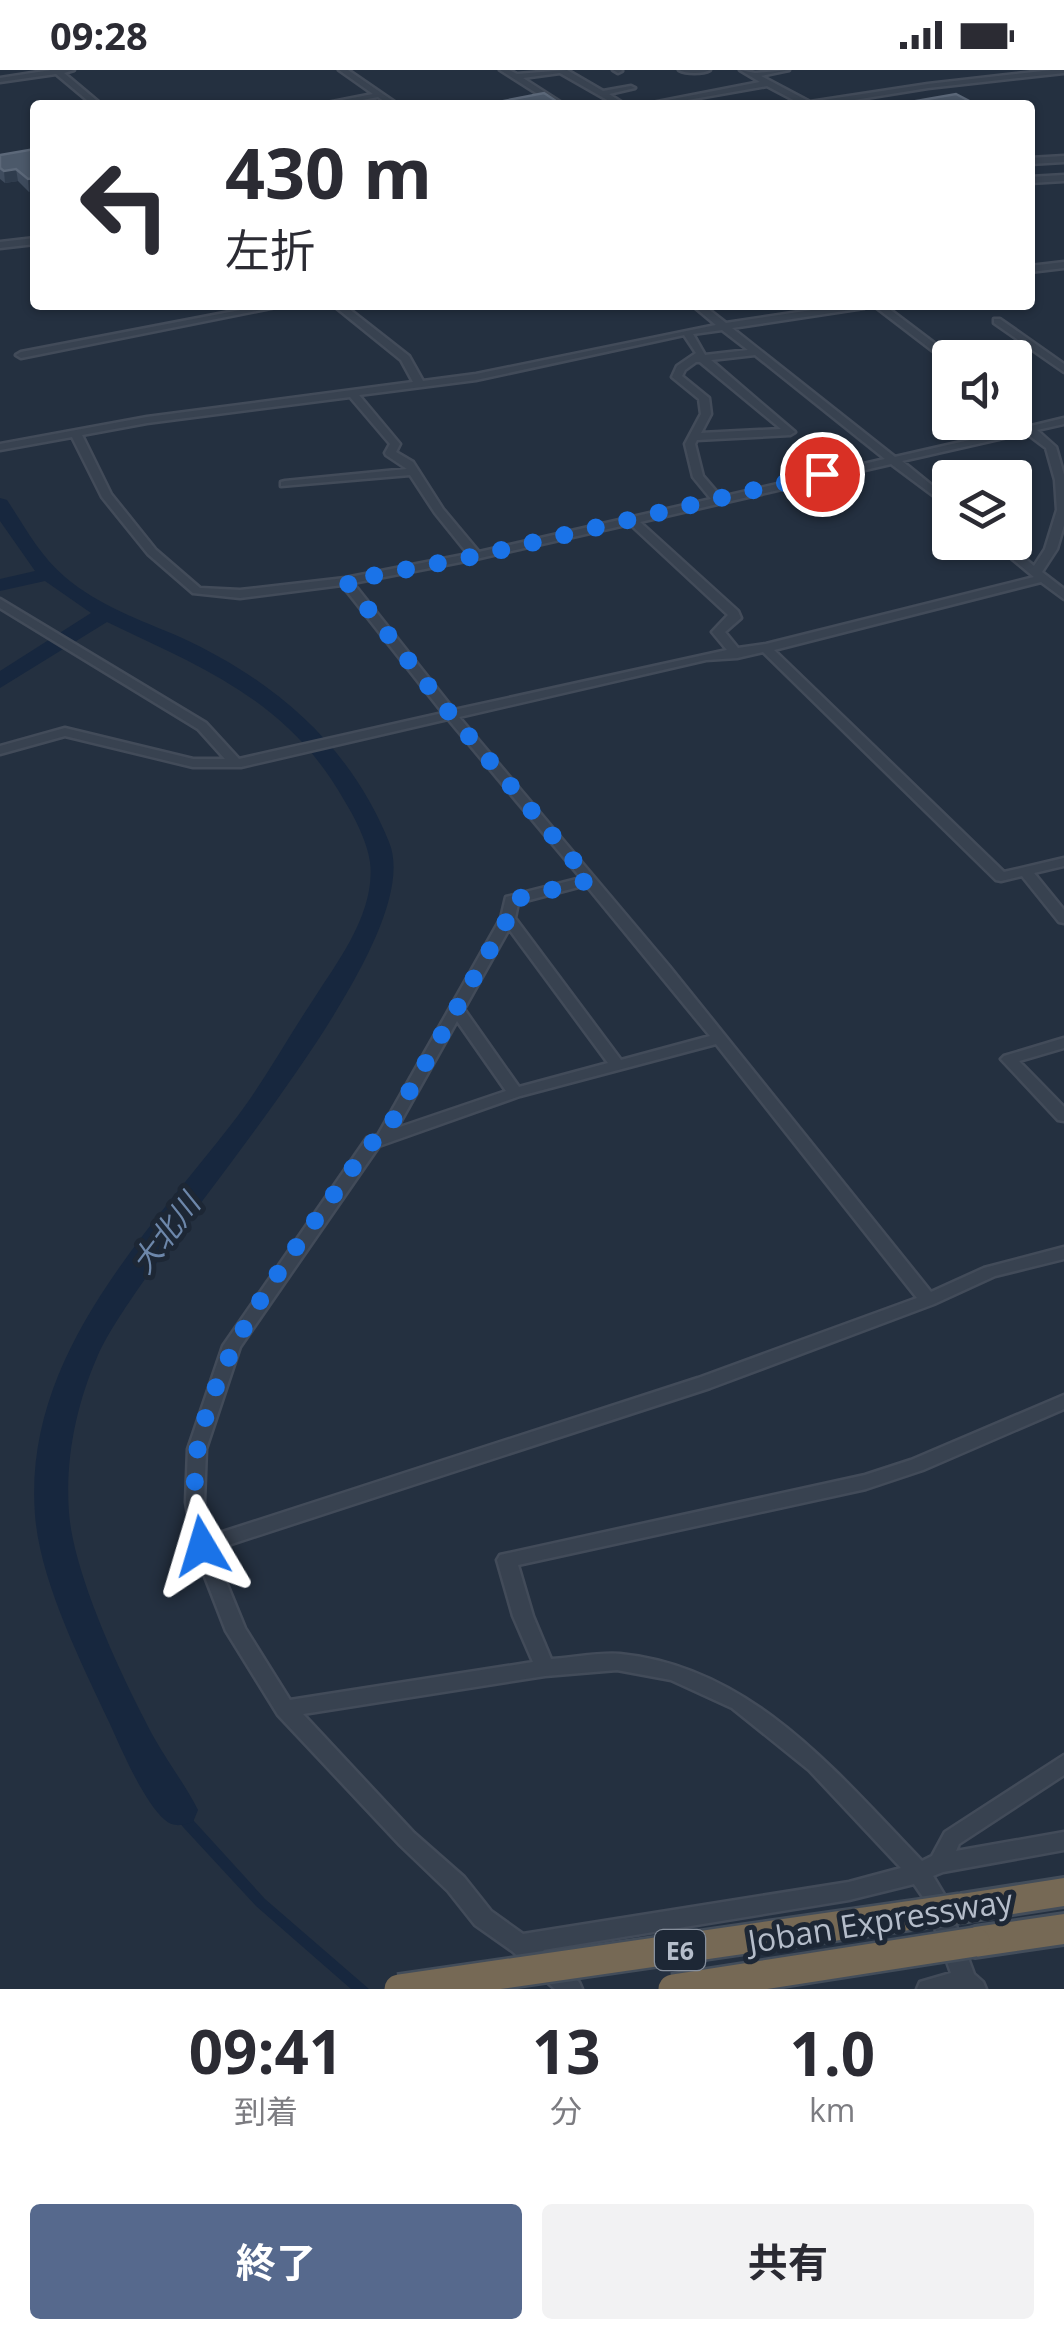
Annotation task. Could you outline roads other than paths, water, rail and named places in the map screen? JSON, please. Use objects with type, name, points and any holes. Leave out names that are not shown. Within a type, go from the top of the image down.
[{"type":"highway","name":"Joban Expressway","points":[[400,1989],[1064,1892]]},
{"type":"highway","name":"Joban Expressway","points":[[673,1989],[1064,1928]]},
{"type":"street","points":[[0,80],[70,70]]},
{"type":"street","points":[[342,70],[387,100]]},
{"type":"street","points":[[504,70],[553,100]]},
{"type":"street","points":[[515,77],[561,70],[614,100]]},
{"type":"street","points":[[683,70],[706,70]]},
{"type":"street","points":[[744,70],[800,100]]},
{"type":"street","points":[[754,75],[785,70]]},
{"type":"street","points":[[980,70],[997,77]]},
{"type":"street","points":[[56,71],[92,100]]},
{"type":"street","points":[[843,100],[1064,71]]},
{"type":"street","points":[[674,100],[768,83]]},
{"type":"street","points":[[602,93],[631,88]]},
{"type":"street","points":[[350,100],[379,95]]},
{"type":"street","points":[[1035,161],[1064,159]]},
{"type":"street","points":[[1035,180],[1064,178]]},
{"type":"street","points":[[0,244],[30,241]]},
{"type":"street","points":[[1035,268],[1064,265]]},
{"type":"street","points":[[21,356],[256,310]]},
{"type":"street","points":[[344,310],[406,358],[420,385]]},
{"type":"street","points":[[704,310],[932,491]]},
{"type":"street","points":[[0,447],[147,420],[523,369],[688,332],[833,310]]},
{"type":"street","points":[[885,310],[932,346]]},
{"type":"street","points":[[997,320],[1064,369]]},
{"type":"street","points":[[688,332],[701,354],[681,368],[678,377],[704,398],[706,414],[690,444],[698,478],[717,499]]},
{"type":"street","points":[[697,359],[758,352]]},
{"type":"street","points":[[694,437],[790,432],[697,359]]},
{"type":"street","points":[[352,393],[396,444],[390,453],[409,464],[439,511],[476,556]]},
{"type":"street","points":[[1032,427],[1064,421]]},
{"type":"street","points":[[1032,431],[1051,447],[1060,480],[1062,510],[1039,576]]},
{"type":"street","points":[[69,434],[106,494],[152,552],[197,591],[240,594],[346,581],[476,556],[973,440]]},
{"type":"street","points":[[285,484],[414,471]]},
{"type":"street","points":[[633,521],[734,614],[735,618],[718,632],[737,654]]},
{"type":"street","points":[[1019,560],[1064,595]]},
{"type":"street","points":[[0,750],[65,732],[192,763],[238,763],[706,656],[766,648],[1039,576]]},
{"type":"street","points":[[346,581],[928,1300]]},
{"type":"street","points":[[0,602],[202,726],[238,763]]},
{"type":"street","points":[[766,648],[1002,877],[1064,862]]},
{"type":"street","points":[[1026,872],[1064,919]]},
{"type":"street","points":[[384,1136],[508,918],[512,900],[590,880]]},
{"type":"street","points":[[508,918],[616,1066]]},
{"type":"street","points":[[456,1009],[515,1093]]},
{"type":"street","points":[[571,1989],[483,1918],[456,1884],[407,1839],[286,1709],[236,1631],[202,1546],[195,1502],[197,1449],[232,1346],[373,1142],[515,1093],[717,1039]]},
{"type":"street","points":[[1064,1043],[1009,1059],[1064,1116]]},
{"type":"street","points":[[202,1546],[704,1382],[928,1300],[990,1272],[1064,1253]]},
{"type":"street","points":[[545,1668],[523,1616],[507,1560],[866,1482],[917,1465],[1064,1402]]},
{"type":"street","points":[[286,1709],[545,1668],[644,1664],[674,1672],[739,1702],[816,1764],[919,1873],[934,1896],[970,1984],[928,1989]]},
{"type":"street","points":[[940,1863],[952,1838],[1064,1764]]},
{"type":"street","points":[[520,1944],[849,1891],[919,1873],[940,1863],[1064,1841]]},
{"type":"water","points":[[163,1778],[194,1821],[265,1899],[369,1989],[351,1989],[256,1906],[183,1827],[152,1783]]},
{"type":"waterway","points":[[0,504],[21,539],[50,574]]},
{"type":"waterway","points":[[0,585],[50,574]]},
{"type":"waterway","name":"大北川","points":[[50,574],[105,612],[207,659],[270,698],[322,748],[344,778],[363,811],[383,863],[373,918],[347,968],[254,1114],[139,1261],[109,1307],[83,1355],[63,1405],[53,1458],[52,1514],[63,1564],[121,1709],[153,1771],[179,1810]]},
{"type":"waterway","points":[[0,681],[106,613]]}]
